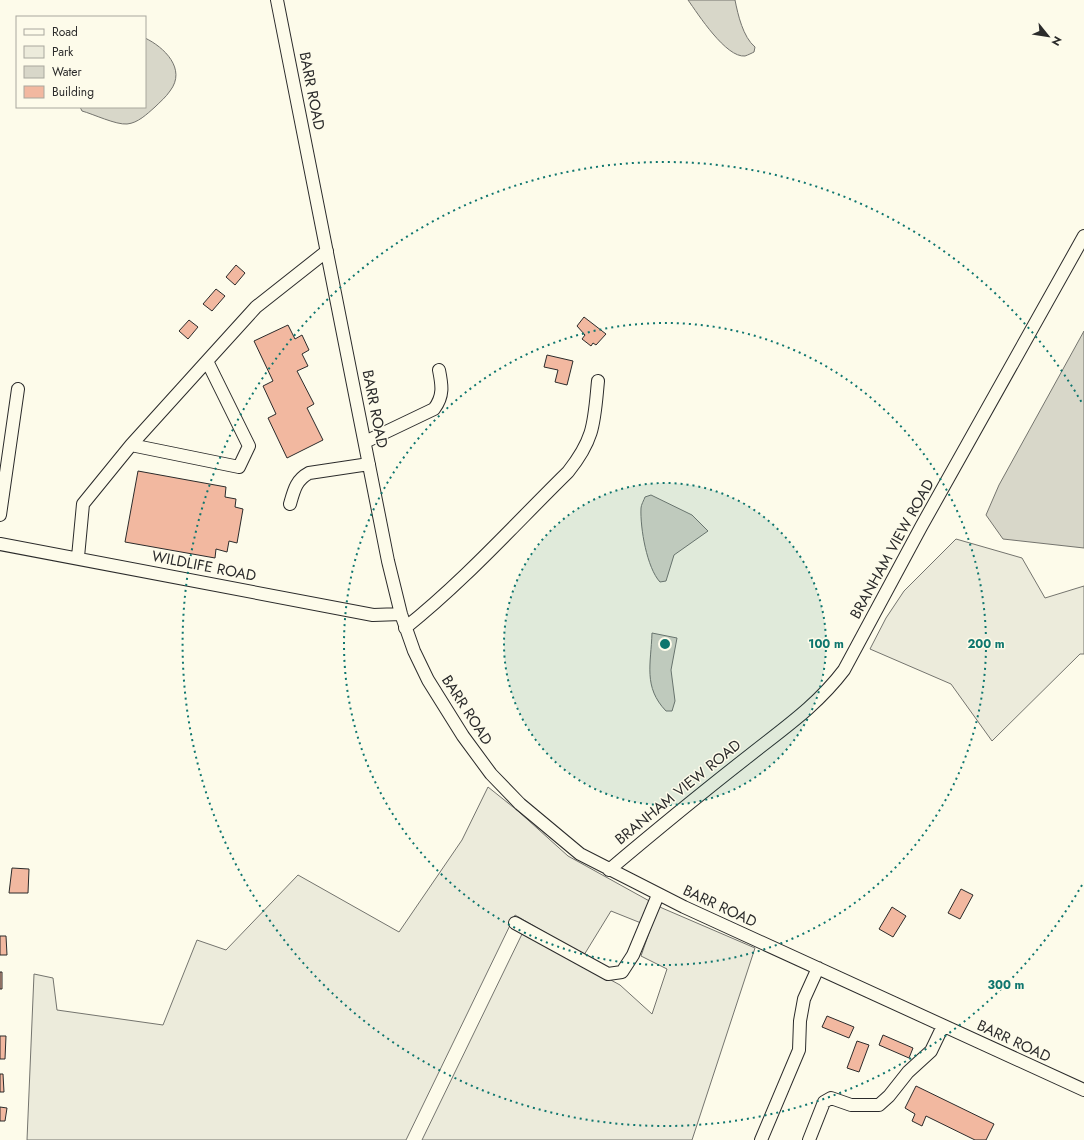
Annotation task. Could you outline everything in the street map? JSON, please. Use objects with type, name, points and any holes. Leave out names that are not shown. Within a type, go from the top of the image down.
[{"type":"street","name":"BARR ROAD","points":[[277,0],[388,560],[401,614],[405,628],[428,680],[463,736],[491,774],[520,804],[564,842],[580,854],[609,870],[658,895],[1084,1090]]},
{"type":"street","name":"BRANHAM VIEW ROAD","points":[[609,870],[670,818],[815,704],[835,682],[855,651],[921,527],[1084,236]]},
{"type":"street","points":[[78,557],[83,504],[131,445],[256,307],[327,251]]},
{"type":"street","points":[[131,445],[239,467],[249,446],[207,361]]},
{"type":"street","points":[[365,442],[434,410],[439,403],[443,390],[439,370]]},
{"type":"street","points":[[405,628],[427,611],[501,539],[568,472],[583,453],[594,424],[598,381]]},
{"type":"street","points":[[0,515],[18,389]]},
{"type":"street","points":[[290,504],[296,485],[302,477],[309,473],[369,464]]},
{"type":"street","name":"WILDLIFE ROAD","points":[[0,544],[78,557],[373,615],[401,614]]},
{"type":"street","points":[[515,923],[608,974],[622,972],[633,955],[658,895]]},
{"type":"street","points":[[761,1140],[799,1050],[800,1021],[804,999],[818,968]]},
{"type":"street","points":[[809,1140],[824,1102],[831,1098],[850,1105],[879,1104],[889,1096],[908,1072],[931,1051],[943,1026]]},
{"type":"green space","points":[[956,539],[1022,558],[1045,598],[1084,586],[1084,654],[1080,654],[992,741],[951,684],[870,649],[886,618],[904,591]]},
{"type":"green space","points":[[488,787],[518,811],[568,856],[662,908],[755,948],[692,1140],[422,1140],[523,932],[620,985],[652,1014],[667,969],[641,956],[651,927],[611,911],[584,955],[515,915],[406,1140],[27,1140],[34,974],[53,978],[57,1010],[163,1025],[197,940],[226,950],[298,875],[399,932],[462,840]]},
{"type":"water","points":[[688,0],[735,0],[739,19],[747,38],[755,47],[754,52],[745,56],[738,55],[729,50],[713,34]]},
{"type":"water","points":[[146,39],[166,53],[175,67],[175,83],[170,91],[155,107],[139,120],[122,124],[82,111],[80,108],[146,108]]},
{"type":"water","points":[[1084,331],[1084,548],[1003,539],[986,515],[999,485]]},
{"type":"water","points":[[651,495],[692,515],[708,531],[674,555],[666,581],[660,582],[655,576],[651,567],[643,537],[641,505],[645,497]]},
{"type":"water","points":[[652,633],[677,638],[671,670],[675,701],[672,711],[666,711],[659,702],[651,684],[650,665]]},
{"type":"building","points":[[236,265],[245,273],[235,285],[226,277]]},
{"type":"building","points":[[216,289],[225,296],[212,311],[203,304]]},
{"type":"building","points":[[584,317],[606,334],[596,345],[593,343],[591,346],[582,339],[585,335],[577,326]]},
{"type":"building","points":[[189,320],[198,327],[188,339],[179,331]]},
{"type":"building","points":[[288,325],[295,339],[302,335],[309,350],[302,354],[308,366],[297,371],[314,404],[307,408],[323,440],[287,458],[268,418],[276,414],[263,386],[273,381],[254,341]]},
{"type":"building","points":[[547,355],[573,361],[567,385],[555,382],[558,370],[544,367]]},
{"type":"building","points":[[138,471],[226,487],[225,497],[236,499],[235,507],[243,509],[237,543],[229,541],[227,552],[216,549],[215,558],[125,542]]},
{"type":"building","points":[[12,868],[29,869],[28,893],[9,893]]},
{"type":"building","points":[[961,889],[973,895],[960,919],[948,913]]},
{"type":"building","points":[[892,907],[906,916],[893,937],[879,929]]},
{"type":"building","points":[[0,936],[6,936],[7,955],[0,955]]},
{"type":"building","points":[[0,972],[2,972],[2,989],[0,989]]},
{"type":"building","points":[[827,1016],[854,1027],[849,1038],[822,1027]]},
{"type":"building","points":[[883,1035],[913,1048],[909,1058],[879,1045]]},
{"type":"building","points":[[0,1036],[6,1036],[5,1059],[0,1059]]},
{"type":"building","points":[[857,1041],[869,1045],[859,1072],[847,1068]]},
{"type":"building","points":[[0,1074],[3,1074],[4,1092],[0,1092]]},
{"type":"building","points":[[916,1086],[994,1124],[986,1140],[975,1140],[926,1116],[922,1126],[912,1121],[915,1114],[905,1108]]},
{"type":"building","points":[[0,1107],[7,1108],[5,1121],[0,1121]]}]
